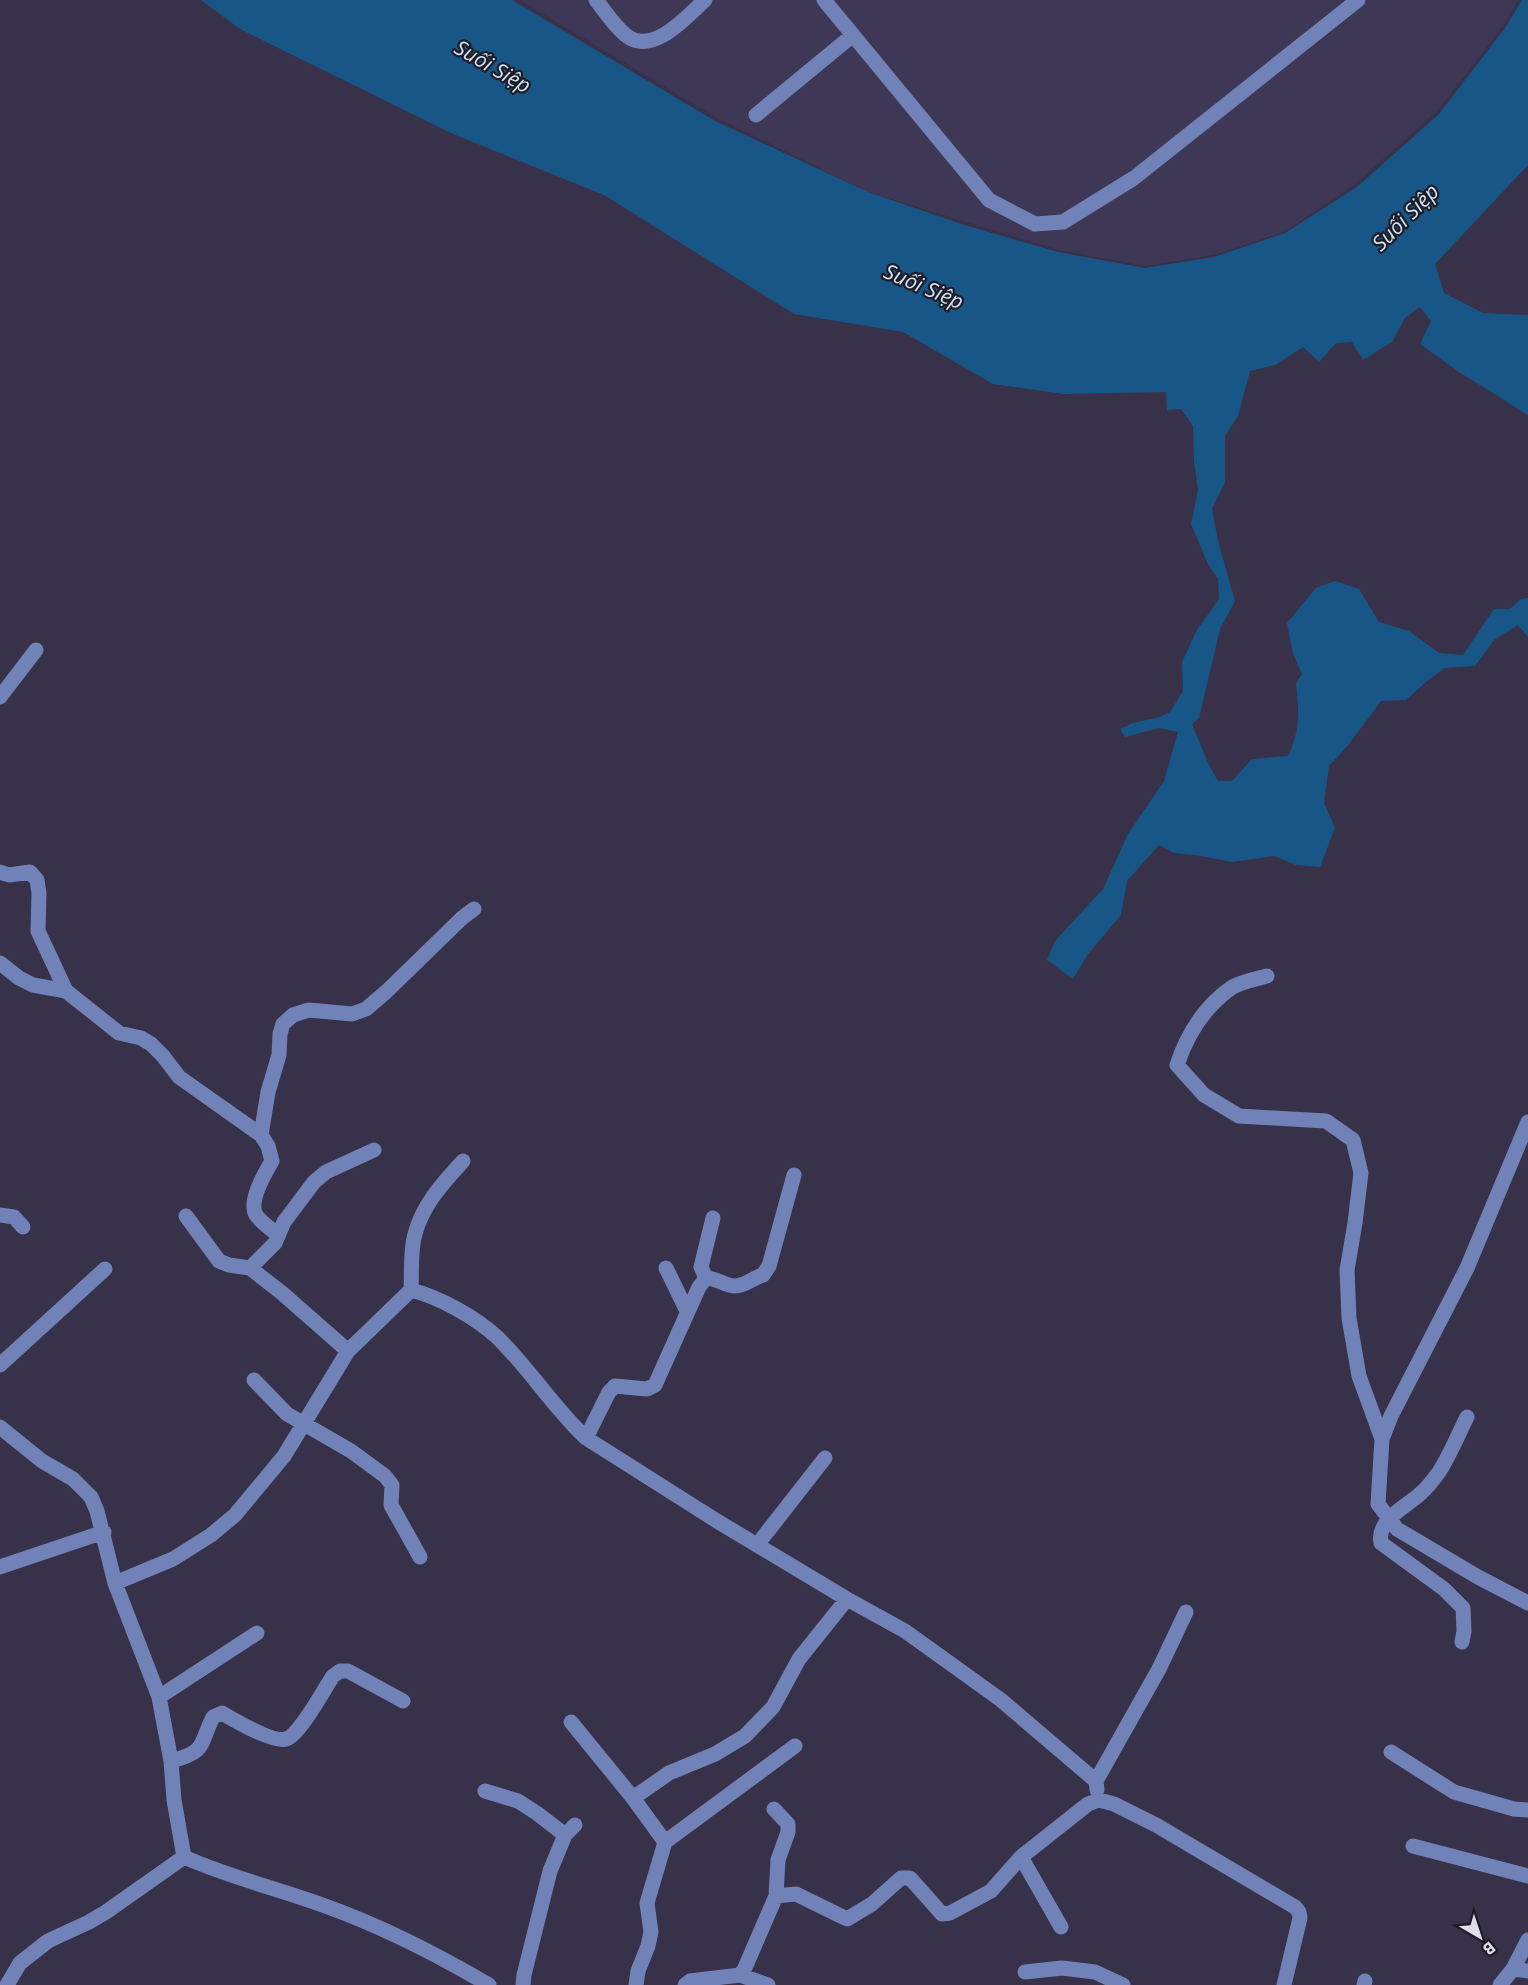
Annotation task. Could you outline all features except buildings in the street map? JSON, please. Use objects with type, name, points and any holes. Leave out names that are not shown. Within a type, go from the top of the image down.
[{"type":"street","points":[[596,0],[627,36],[643,42],[659,38],[705,0]]},
{"type":"street","points":[[824,0],[989,200],[1035,224],[1063,222],[1134,178],[1358,0]]},
{"type":"street","points":[[756,115],[853,34]]},
{"type":"street","points":[[0,697],[36,650]]},
{"type":"street","points":[[0,872],[9,875],[30,872],[37,880],[38,931],[66,991],[119,1033],[141,1038],[151,1044],[179,1077],[261,1135],[268,1146],[272,1161],[260,1185],[254,1204],[256,1214],[278,1235]]},
{"type":"street","points":[[261,1135],[268,1092],[279,1055],[283,1024],[293,1015],[309,1010],[351,1014],[366,1008],[474,909]]},
{"type":"street","points":[[0,963],[19,978],[33,985],[66,991]]},
{"type":"street","points":[[1267,976],[1232,987],[1204,1011],[1184,1046],[1177,1065],[1204,1095],[1239,1116],[1326,1121],[1353,1140],[1361,1173],[1347,1270],[1348,1318],[1359,1376],[1383,1439]]},
{"type":"street","points":[[1528,1122],[1467,1268],[1391,1416],[1383,1439],[1378,1504],[1397,1529],[1478,1577],[1528,1603]]},
{"type":"street","points":[[250,1268],[275,1243],[284,1222],[314,1182],[326,1172],[374,1150]]},
{"type":"street","points":[[115,1583],[173,1559],[211,1535],[236,1515],[269,1476],[304,1425],[348,1351],[411,1290],[414,1236],[424,1210],[437,1190],[463,1161]]},
{"type":"street","points":[[706,1278],[715,1278],[733,1286],[744,1284],[763,1275],[769,1266],[794,1175]]},
{"type":"street","points":[[0,1215],[14,1217],[23,1227]]},
{"type":"street","points":[[186,1216],[219,1261],[250,1268],[348,1351]]},
{"type":"street","points":[[706,1278],[701,1267],[712,1218]]},
{"type":"street","points":[[666,1268],[687,1311]]},
{"type":"street","points":[[0,1365],[105,1269]]},
{"type":"street","points":[[586,1438],[609,1392],[615,1386],[648,1389],[656,1385],[687,1311],[706,1278]]},
{"type":"street","points":[[411,1290],[427,1294],[453,1307],[496,1337],[542,1388],[568,1422],[586,1438],[757,1545],[905,1631],[992,1693],[1096,1781]]},
{"type":"street","points":[[254,1380],[287,1414],[351,1451],[385,1476],[392,1485],[391,1505],[420,1557]]},
{"type":"street","points":[[1462,1642],[1463,1608],[1444,1589],[1381,1543],[1381,1534],[1389,1519],[1403,1505],[1420,1494],[1438,1473],[1467,1417]]},
{"type":"street","points":[[0,1427],[42,1461],[73,1479],[91,1497],[104,1532],[115,1583],[159,1697],[171,1761],[174,1800],[184,1857]]},
{"type":"street","points":[[757,1545],[825,1458]]},
{"type":"street","points":[[0,1567],[104,1532]]},
{"type":"street","points":[[633,1798],[669,1773],[715,1754],[745,1736],[773,1707],[799,1659],[847,1599]]},
{"type":"street","points":[[1099,1800],[1096,1781],[1159,1670],[1186,1612]]},
{"type":"street","points":[[159,1697],[257,1634]]},
{"type":"street","points":[[171,1761],[198,1751],[213,1717],[222,1713],[276,1739],[287,1739],[297,1732],[333,1676],[340,1671],[348,1671],[403,1701]]},
{"type":"street","points":[[571,1722],[633,1798],[664,1842]]},
{"type":"street","points":[[636,1985],[638,1971],[651,1932],[647,1903],[664,1842],[795,1746]]},
{"type":"street","points":[[1390,1752],[1454,1792],[1514,1809],[1528,1810]]},
{"type":"street","points":[[485,1791],[518,1801],[570,1830],[550,1870],[523,1985]]},
{"type":"street","points":[[776,1896],[796,1894],[847,1919],[872,1904],[901,1878],[910,1878],[942,1914],[950,1913],[991,1890],[1021,1857],[1081,1809],[1099,1800],[1114,1804],[1156,1825],[1296,1907],[1300,1918],[1284,1985]]},
{"type":"street","points":[[740,1975],[776,1896],[778,1860],[788,1832],[788,1824],[774,1809]]},
{"type":"street","points":[[1413,1846],[1528,1876]]},
{"type":"street","points":[[7,1985],[20,1963],[48,1941],[106,1912],[184,1857]]},
{"type":"street","points":[[184,1857],[231,1876],[328,1907],[460,1968],[489,1985]]},
{"type":"street","points":[[1021,1857],[1061,1927]]},
{"type":"street","points":[[1500,1985],[1520,1970],[1528,1940]]},
{"type":"street","points":[[1025,1972],[1062,1968],[1095,1972],[1123,1985]]},
{"type":"street","points":[[686,1985],[690,1981],[740,1975],[768,1985]]},
{"type":"shaded area","points":[[520,0],[1518,0],[1503,26],[1437,111],[1354,185],[1285,231],[1213,255],[1145,266],[1059,250],[868,192],[718,118]]},
{"type":"water","name":"Suối Siệp","points":[[201,0],[512,0],[715,121],[868,192],[964,225],[1058,252],[1145,268],[1214,257],[1285,233],[1357,187],[1439,114],[1505,28],[1522,0],[1528,0],[1528,165],[1435,264],[1444,293],[1483,313],[1528,315],[1528,415],[1459,372],[1420,344],[1431,321],[1420,307],[1405,318],[1392,342],[1363,360],[1352,342],[1336,343],[1319,362],[1303,347],[1275,365],[1250,371],[1238,416],[1225,436],[1225,482],[1212,509],[1218,541],[1235,601],[1220,629],[1199,718],[1192,724],[1218,781],[1232,781],[1252,759],[1288,756],[1298,720],[1296,683],[1302,674],[1293,654],[1287,623],[1316,588],[1335,581],[1359,589],[1379,622],[1409,631],[1439,653],[1463,655],[1494,609],[1510,609],[1521,599],[1528,598],[1528,637],[1518,625],[1494,640],[1475,666],[1445,668],[1406,700],[1381,701],[1349,744],[1329,766],[1324,803],[1335,828],[1320,867],[1296,865],[1274,856],[1232,862],[1174,853],[1159,845],[1127,881],[1121,915],[1088,954],[1073,979],[1047,960],[1055,941],[1103,889],[1128,834],[1164,781],[1178,732],[1159,728],[1125,737],[1120,729],[1170,712],[1183,691],[1182,662],[1197,630],[1219,599],[1218,579],[1208,564],[1191,524],[1198,490],[1193,426],[1181,409],[1167,410],[1166,392],[1064,394],[993,384],[903,332],[794,314],[604,195],[453,134],[240,29]]}]
